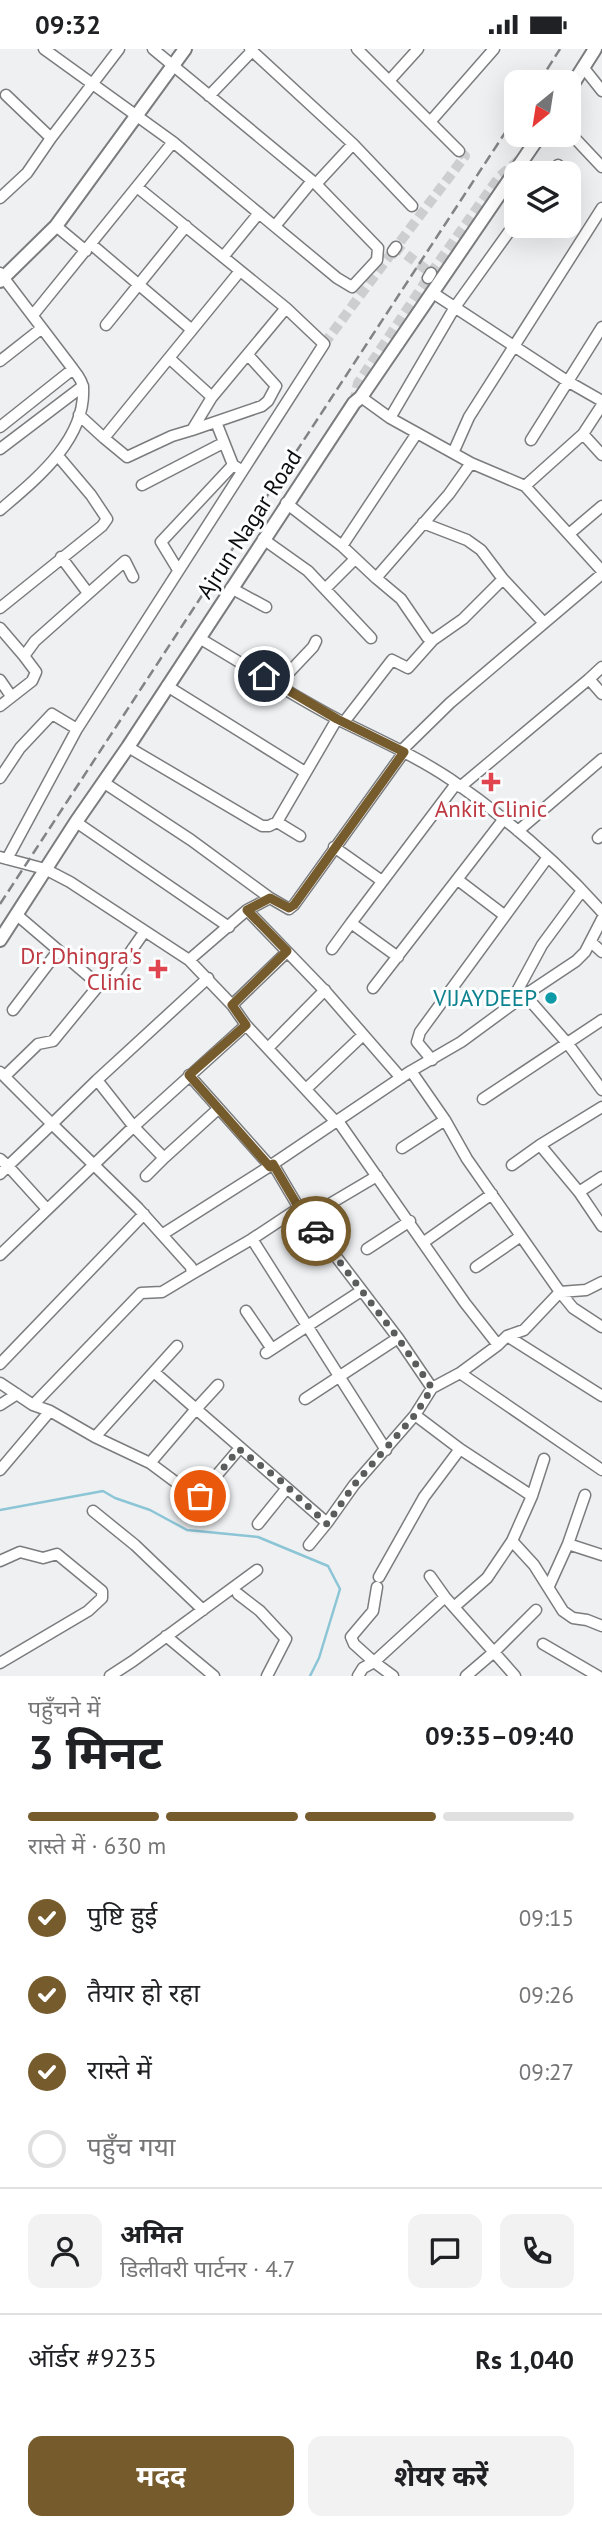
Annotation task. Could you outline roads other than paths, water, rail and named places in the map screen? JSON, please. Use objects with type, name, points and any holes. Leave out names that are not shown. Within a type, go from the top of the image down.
[{"type":"street","points":[[44,49],[173,142],[337,278],[352,287],[377,260],[378,248],[314,183],[153,49]]},
{"type":"street","points":[[0,198],[27,173],[119,49]]},
{"type":"street","points":[[0,510],[58,456],[79,415],[83,386],[33,315],[1,277],[56,226],[185,49]]},
{"type":"street","points":[[357,49],[459,151]]},
{"type":"street","points":[[388,81],[418,49]]},
{"type":"street","points":[[430,122],[494,49]]},
{"type":"street","points":[[581,70],[595,49]]},
{"type":"street","points":[[209,96],[251,50],[353,144],[412,206]]},
{"type":"street","points":[[583,67],[602,91]]},
{"type":"street","points":[[2,96],[51,138]]},
{"type":"street","points":[[33,315],[173,142]]},
{"type":"street","points":[[275,226],[353,144]]},
{"type":"street","points":[[581,145],[602,167]]},
{"type":"street","name":"Ajrun Nagar Road","points":[[0,940],[286,503],[532,147]]},
{"type":"street","points":[[137,187],[286,309],[324,344],[238,468],[178,570],[77,729],[4,858],[45,869],[70,881],[189,960],[208,978],[246,1025],[337,1122],[410,1221],[465,1303],[498,1345]]},
{"type":"street","points":[[453,453],[468,417],[602,208]]},
{"type":"street","points":[[223,257],[259,213]]},
{"type":"street","points":[[56,226],[139,284],[192,330]]},
{"type":"street","points":[[106,325],[186,226]]},
{"type":"street","points":[[390,418],[455,307],[505,238]]},
{"type":"street","points":[[104,438],[240,271]]},
{"type":"street","points":[[433,293],[602,403],[583,434],[525,486]]},
{"type":"street","points":[[192,430],[212,397],[286,309]]},
{"type":"street","points":[[531,440],[602,327]]},
{"type":"street","points":[[0,361],[42,328]]},
{"type":"street","points":[[79,415],[127,457],[172,436],[262,406],[268,401],[276,386],[248,355]]},
{"type":"street","points":[[169,358],[212,397]]},
{"type":"street","points":[[0,427],[73,369]]},
{"type":"street","points":[[0,449],[83,386]]},
{"type":"street","points":[[103,782],[191,840],[270,898],[289,908],[294,905],[402,751],[450,703],[602,573],[525,486],[471,463],[390,418],[361,397]]},
{"type":"street","points":[[216,422],[223,443],[238,468]]},
{"type":"street","points":[[342,546],[417,433]]},
{"type":"street","points":[[583,434],[602,455]]},
{"type":"street","points":[[142,485],[223,443]]},
{"type":"street","points":[[0,608],[102,526],[107,519],[91,495],[58,456]]},
{"type":"street","points":[[376,578],[449,494],[471,463]]},
{"type":"street","points":[[178,570],[162,542],[238,468]]},
{"type":"street","points":[[286,503],[342,546],[401,599],[427,637],[433,640]]},
{"type":"street","points":[[569,534],[602,506]]},
{"type":"street","points":[[423,523],[467,540],[481,550],[503,579],[544,623]]},
{"type":"street","points":[[263,539],[308,571],[371,638]]},
{"type":"street","points":[[61,557],[88,593]]},
{"type":"street","points":[[325,589],[355,559]]},
{"type":"street","points":[[24,656],[35,641],[125,561],[133,577]]},
{"type":"street","points":[[128,747],[262,826],[270,827],[277,822],[305,772],[341,720],[392,660],[408,668],[433,640],[463,619],[503,579]]},
{"type":"street","points":[[231,588],[265,607]]},
{"type":"street","points":[[0,628],[36,671],[32,681],[0,706]]},
{"type":"street","points":[[199,638],[341,720],[402,751],[458,786],[548,857],[602,912]]},
{"type":"street","points":[[278,684],[316,641]]},
{"type":"street","points":[[332,949],[458,786],[602,667]]},
{"type":"street","points":[[589,679],[602,694]]},
{"type":"street","points":[[0,680],[12,696]]},
{"type":"street","points":[[167,686],[305,772]]},
{"type":"street","points":[[0,778],[20,748],[52,714],[77,729]]},
{"type":"street","points":[[518,831],[602,759]]},
{"type":"street","points":[[373,988],[503,820]]},
{"type":"street","points":[[76,822],[229,927]]},
{"type":"street","points":[[277,822],[300,836]]},
{"type":"street","points":[[334,847],[382,881]]},
{"type":"street","points":[[432,1060],[417,1042],[420,1031],[548,857]]},
{"type":"street","points":[[458,880],[504,915]]},
{"type":"street","points":[[507,1009],[542,945],[581,892]]},
{"type":"street","points":[[189,960],[247,910],[270,898]]},
{"type":"street","points":[[247,910],[325,990],[401,1078]]},
{"type":"street","points":[[17,915],[99,985]]},
{"type":"street","points":[[163,1234],[411,1071],[461,1042],[576,961],[585,952],[602,919]]},
{"type":"street","points":[[351,923],[398,957]]},
{"type":"street","points":[[145,931],[108,984],[99,985],[53,1041],[38,1044],[2,1074],[144,1214],[191,1267],[192,1274]]},
{"type":"street","points":[[591,942],[602,952]]},
{"type":"street","points":[[13,1010],[58,951]]},
{"type":"street","points":[[232,1005],[287,951]]},
{"type":"street","points":[[47,1209],[3,1166],[208,978]]},
{"type":"street","points":[[268,1048],[325,990]]},
{"type":"street","points":[[525,995],[568,1044],[602,1090]]},
{"type":"street","points":[[483,1099],[602,1020]]},
{"type":"street","points":[[0,1255],[134,1126],[246,1025]]},
{"type":"street","points":[[306,1089],[363,1035]]},
{"type":"street","points":[[411,1071],[445,1120],[467,1159],[560,1292],[573,1308],[602,1327]]},
{"type":"street","points":[[189,1075],[271,1165],[306,1218],[398,1338],[432,1388]]},
{"type":"street","points":[[97,1080],[164,1159]]},
{"type":"street","points":[[512,1165],[602,1107]]},
{"type":"street","points":[[146,1176],[218,1109]]},
{"type":"street","points":[[402,1148],[445,1120]]},
{"type":"street","points":[[540,1145],[579,1192],[602,1226]]},
{"type":"street","points":[[306,1218],[377,1176]]},
{"type":"street","points":[[579,1192],[602,1177]]},
{"type":"street","points":[[424,1242],[492,1194]]},
{"type":"street","points":[[33,1405],[142,1293],[162,1292],[253,1239],[299,1208]]},
{"type":"street","points":[[0,1364],[144,1214]]},
{"type":"street","points":[[367,1249],[410,1221]]},
{"type":"street","points":[[476,1266],[521,1236]]},
{"type":"street","points":[[253,1239],[386,1450]]},
{"type":"street","points":[[309,1545],[354,1485],[415,1415],[432,1388],[460,1373],[508,1336],[524,1330],[560,1292],[586,1290],[602,1282]]},
{"type":"street","points":[[246,1311],[269,1351],[361,1291]]},
{"type":"street","points":[[508,1336],[602,1395]]},
{"type":"street","points":[[305,1399],[398,1338]]},
{"type":"street","points":[[95,1437],[177,1346]]},
{"type":"street","points":[[155,1372],[327,1524]]},
{"type":"street","points":[[460,1373],[602,1470]]},
{"type":"street","points":[[0,1383],[33,1405],[50,1411],[95,1437],[150,1463],[189,1492],[200,1496],[239,1449]]},
{"type":"street","points":[[150,1463],[218,1385]]},
{"type":"street","points":[[0,1405],[17,1394]]},
{"type":"street","points":[[0,1470],[50,1411]]},
{"type":"street","points":[[415,1415],[460,1449],[532,1496]]},
{"type":"street","points":[[393,1676],[374,1663],[354,1644],[351,1637],[373,1611],[378,1582],[424,1497],[460,1449]]},
{"type":"street","points":[[454,1607],[487,1579],[512,1541],[532,1496],[544,1459]]},
{"type":"street","points":[[258,1524],[287,1488]]},
{"type":"street","points":[[549,1586],[568,1544],[585,1495]]},
{"type":"street","points":[[93,1511],[135,1545],[203,1610]]},
{"type":"street","points":[[512,1541],[534,1565],[563,1612],[573,1618],[602,1626]]},
{"type":"street","points":[[568,1544],[602,1555]]},
{"type":"street","points":[[0,1562],[20,1552],[43,1558],[57,1554],[102,1591],[102,1598],[89,1611],[0,1663]]},
{"type":"street","points":[[110,1676],[257,1570]]},
{"type":"street","points":[[430,1576],[445,1597],[515,1676]]},
{"type":"street","points":[[238,1594],[260,1611],[286,1639],[267,1676]]},
{"type":"street","points":[[358,1676],[363,1668],[374,1663],[445,1597]]},
{"type":"street","points":[[466,1676],[536,1610]]},
{"type":"street","points":[[166,1636],[214,1676]]},
{"type":"street","points":[[543,1644],[598,1676]]},
{"type":"waterway","points":[[0,1510],[103,1491],[150,1510],[187,1530],[258,1537],[328,1566],[340,1589],[319,1658],[310,1676]]},
{"type":"tunnel","points":[[459,151],[465,156],[396,247],[431,273],[499,177],[519,160]]},
{"type":"tunnel","points":[[324,344],[393,251],[398,255]]},
{"type":"tunnel","points":[[354,403],[358,383],[428,278],[424,274]]},
{"type":"railway","points":[[547,70],[560,49]]},
{"type":"railway","points":[[0,904],[504,134]]},
{"type":"place","name":"Ankit Clinic","points":[[491,782]]},
{"type":"place","name":"Dr. Dhingra's Clinic","points":[[158,969]]},
{"type":"place","name":"VIJAYDEEP","points":[[551,998]]}]
